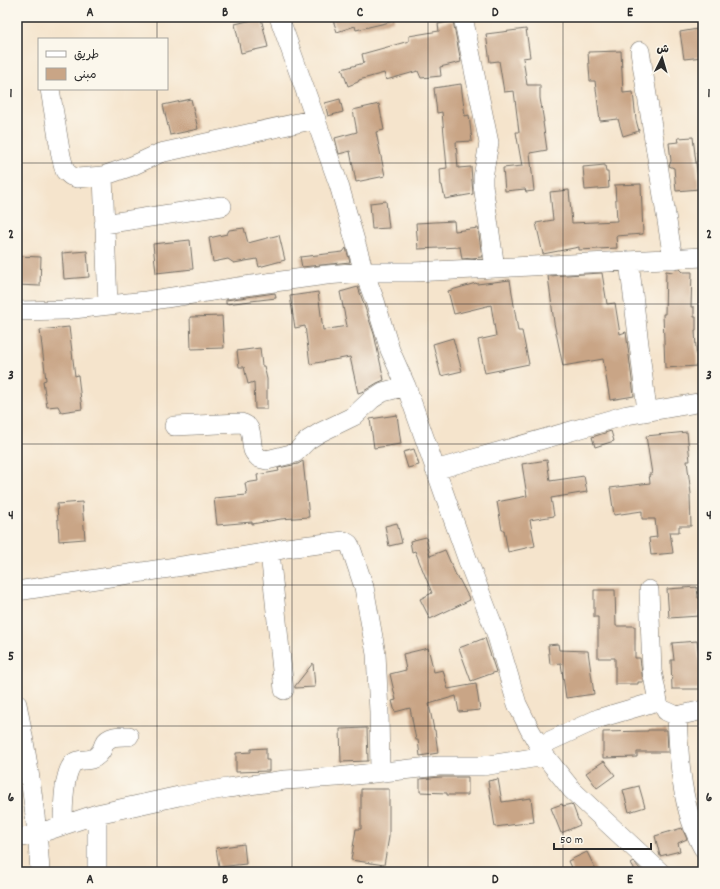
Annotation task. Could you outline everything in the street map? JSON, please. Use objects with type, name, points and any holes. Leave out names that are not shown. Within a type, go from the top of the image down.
[{"type":"street","points":[[279,17],[339,185],[364,272],[375,301],[390,350],[406,386],[435,470],[496,633],[517,704],[542,751],[572,790],[660,872]]},
{"type":"street","points":[[463,17],[489,143],[483,185],[495,268]]},
{"type":"street","points":[[640,51],[673,258]]},
{"type":"street","points":[[50,90],[61,156],[65,171],[71,176],[77,178],[103,176],[132,166],[160,152],[316,119]]},
{"type":"street","points":[[103,176],[108,305]]},
{"type":"street","points":[[104,224],[222,206]]},
{"type":"street","points":[[17,311],[64,310],[146,301],[318,276],[364,272],[495,268],[703,257]]},
{"type":"street","points":[[630,261],[647,411]]},
{"type":"street","points":[[174,426],[246,424],[250,429],[254,451],[259,458],[267,460],[295,452],[308,440],[320,432],[354,416],[372,399],[383,392],[406,386]]},
{"type":"street","points":[[435,470],[627,415],[703,402]]},
{"type":"street","points":[[17,592],[270,552],[286,548],[344,541],[349,544],[351,548],[364,588],[376,654],[380,772]]},
{"type":"street","points":[[270,552],[284,690]]},
{"type":"street","points":[[649,590],[652,671],[658,701],[665,711],[677,716],[703,710]]},
{"type":"street","points":[[17,838],[37,834],[96,814],[179,796],[228,788],[285,780],[439,766],[483,766],[542,751],[600,718],[658,701]]},
{"type":"street","points":[[17,704],[30,770],[40,872]]},
{"type":"street","points":[[677,716],[683,788],[690,816],[698,839],[703,848]]},
{"type":"street","points":[[62,825],[66,780],[71,765],[76,761],[92,760],[100,754],[106,741],[115,736],[129,736]]},
{"type":"street","points":[[96,814],[97,872]]},
{"type":"building","points":[[332,17],[394,17],[394,21],[356,30],[355,26],[337,32]]},
{"type":"building","points":[[261,18],[268,47],[241,53],[235,24]]},
{"type":"building","points":[[453,21],[461,62],[440,67],[441,76],[421,78],[418,71],[386,80],[384,73],[359,80],[358,82],[348,86],[342,69],[364,63],[362,54],[409,41],[409,36],[439,31],[438,24]]},
{"type":"building","points":[[703,28],[703,57],[684,59],[680,32]]},
{"type":"building","points":[[526,29],[530,57],[523,58],[527,85],[540,85],[540,98],[547,150],[530,153],[534,191],[526,192],[525,189],[505,191],[503,168],[522,166],[516,132],[519,132],[514,91],[504,92],[499,61],[490,62],[486,34]]},
{"type":"building","points":[[621,51],[623,93],[633,92],[636,120],[639,131],[623,136],[618,119],[600,121],[595,81],[590,81],[588,52]]},
{"type":"building","points":[[461,84],[465,116],[469,115],[472,141],[456,142],[458,168],[471,167],[473,194],[445,199],[441,185],[440,169],[447,168],[442,112],[437,113],[434,88]]},
{"type":"building","points":[[191,99],[198,129],[170,135],[163,105]]},
{"type":"building","points":[[340,99],[343,112],[328,116],[325,103]]},
{"type":"building","points":[[379,104],[384,130],[376,132],[385,176],[356,182],[350,151],[339,154],[335,138],[357,132],[353,110]]},
{"type":"building","points":[[693,137],[699,189],[676,191],[674,168],[669,166],[671,161],[669,143],[679,142],[678,138]]},
{"type":"building","points":[[605,165],[606,172],[608,172],[609,188],[585,190],[583,167]]},
{"type":"building","points":[[641,184],[643,234],[616,236],[617,248],[579,250],[579,247],[543,254],[536,223],[553,220],[550,192],[569,190],[572,223],[617,221],[615,185]]},
{"type":"building","points":[[386,201],[389,228],[372,229],[370,203]]},
{"type":"building","points":[[454,221],[455,231],[478,228],[482,257],[462,259],[460,247],[418,249],[416,223]]},
{"type":"building","points":[[244,228],[248,243],[279,235],[285,260],[259,267],[257,259],[234,263],[228,259],[213,262],[209,238],[227,234],[229,230]]},
{"type":"building","points":[[190,240],[193,269],[156,273],[153,244]]},
{"type":"building","points":[[346,248],[350,262],[302,267],[300,257],[343,252]]},
{"type":"building","points":[[87,251],[89,277],[64,279],[62,253]]},
{"type":"building","points":[[17,256],[41,257],[40,286],[17,285]]},
{"type":"building","points":[[676,269],[680,269],[683,272],[692,272],[691,307],[694,307],[694,317],[696,317],[695,330],[697,366],[665,368],[663,314],[665,314],[666,271],[673,272]]},
{"type":"building","points":[[602,273],[607,304],[615,303],[620,334],[626,332],[634,396],[610,400],[603,359],[563,366],[554,323],[548,276]]},
{"type":"building","points":[[510,280],[518,331],[522,331],[529,364],[485,373],[478,340],[496,336],[491,305],[454,314],[448,291],[476,283]]},
{"type":"building","points":[[358,287],[374,334],[384,380],[358,393],[350,357],[310,364],[305,326],[295,328],[290,296],[318,292],[323,330],[347,326],[340,292]]},
{"type":"building","points":[[275,293],[276,298],[226,304],[226,300]]},
{"type":"building","points":[[222,316],[224,348],[191,349],[190,317]]},
{"type":"building","points":[[69,327],[75,376],[78,375],[82,409],[61,412],[58,406],[47,407],[43,381],[46,380],[40,330]]},
{"type":"building","points":[[453,338],[462,371],[441,376],[433,344]]},
{"type":"building","points":[[260,348],[262,366],[264,366],[267,379],[267,409],[255,409],[254,382],[248,384],[244,367],[239,367],[237,351]]},
{"type":"building","points":[[397,415],[401,444],[374,448],[370,419]]},
{"type":"building","points":[[611,431],[614,441],[595,447],[592,437]]},
{"type":"building","points":[[687,432],[690,461],[687,461],[691,494],[691,526],[679,526],[679,532],[670,532],[673,553],[651,555],[649,538],[657,537],[655,519],[642,519],[642,511],[614,515],[610,488],[650,483],[649,474],[652,474],[646,436]]},
{"type":"building","points":[[414,449],[419,465],[408,468],[403,452]]},
{"type":"building","points":[[547,460],[550,481],[584,476],[587,492],[551,498],[554,516],[530,520],[535,546],[508,552],[497,502],[527,496],[522,464]]},
{"type":"building","points":[[303,461],[309,517],[281,519],[252,524],[252,522],[217,525],[214,498],[247,495],[245,483],[258,481],[257,475],[279,471],[278,468],[298,464]]},
{"type":"building","points":[[82,502],[85,539],[59,541],[57,504]]},
{"type":"building","points":[[397,523],[402,543],[389,546],[385,526]]},
{"type":"building","points":[[426,537],[430,556],[445,550],[458,580],[459,579],[470,600],[430,619],[420,599],[432,593],[415,551],[412,552],[410,541]]},
{"type":"building","points":[[697,587],[698,598],[703,598],[703,611],[699,611],[699,616],[669,618],[667,589]]},
{"type":"building","points":[[594,590],[615,590],[616,626],[635,626],[635,658],[640,658],[643,682],[638,682],[638,684],[615,684],[615,658],[598,658],[598,617],[594,617]]},
{"type":"building","points":[[485,638],[496,672],[471,681],[459,648]]},
{"type":"building","points":[[697,641],[700,663],[703,662],[703,680],[700,681],[700,689],[672,689],[671,660],[674,660],[672,643]]},
{"type":"building","points":[[558,644],[559,650],[588,651],[594,694],[566,698],[561,663],[550,664],[548,645]]},
{"type":"building","points":[[428,648],[434,672],[443,670],[448,689],[476,684],[480,710],[459,712],[456,696],[429,704],[435,730],[438,753],[420,756],[418,740],[416,740],[410,708],[395,712],[392,701],[396,700],[390,674],[406,670],[403,654]]},
{"type":"building","points":[[313,663],[315,687],[295,688],[295,686]]},
{"type":"building","points":[[367,728],[368,761],[341,762],[340,729]]},
{"type":"building","points":[[667,730],[668,752],[637,752],[637,757],[603,758],[603,732]]},
{"type":"building","points":[[266,748],[266,760],[269,760],[269,771],[236,772],[236,753],[251,752],[251,749]]},
{"type":"building","points":[[604,761],[615,775],[597,788],[586,773]]},
{"type":"building","points":[[468,777],[468,795],[447,795],[447,793],[420,792],[420,779]]},
{"type":"building","points":[[498,779],[502,802],[531,798],[534,822],[495,827],[488,781]]},
{"type":"building","points":[[639,786],[645,807],[629,812],[623,790]]},
{"type":"building","points":[[361,789],[389,789],[389,837],[384,865],[351,860],[356,829],[361,829]]},
{"type":"building","points":[[562,804],[563,806],[571,804],[573,806],[580,825],[561,833],[551,808]]},
{"type":"building","points":[[682,828],[687,839],[678,843],[680,851],[660,856],[655,836]]},
{"type":"building","points":[[244,844],[246,864],[219,867],[216,848]]},
{"type":"building","points":[[587,852],[597,872],[573,872],[568,861]]},
{"type":"building","points":[[634,862],[641,870],[636,872],[631,864]]}]
